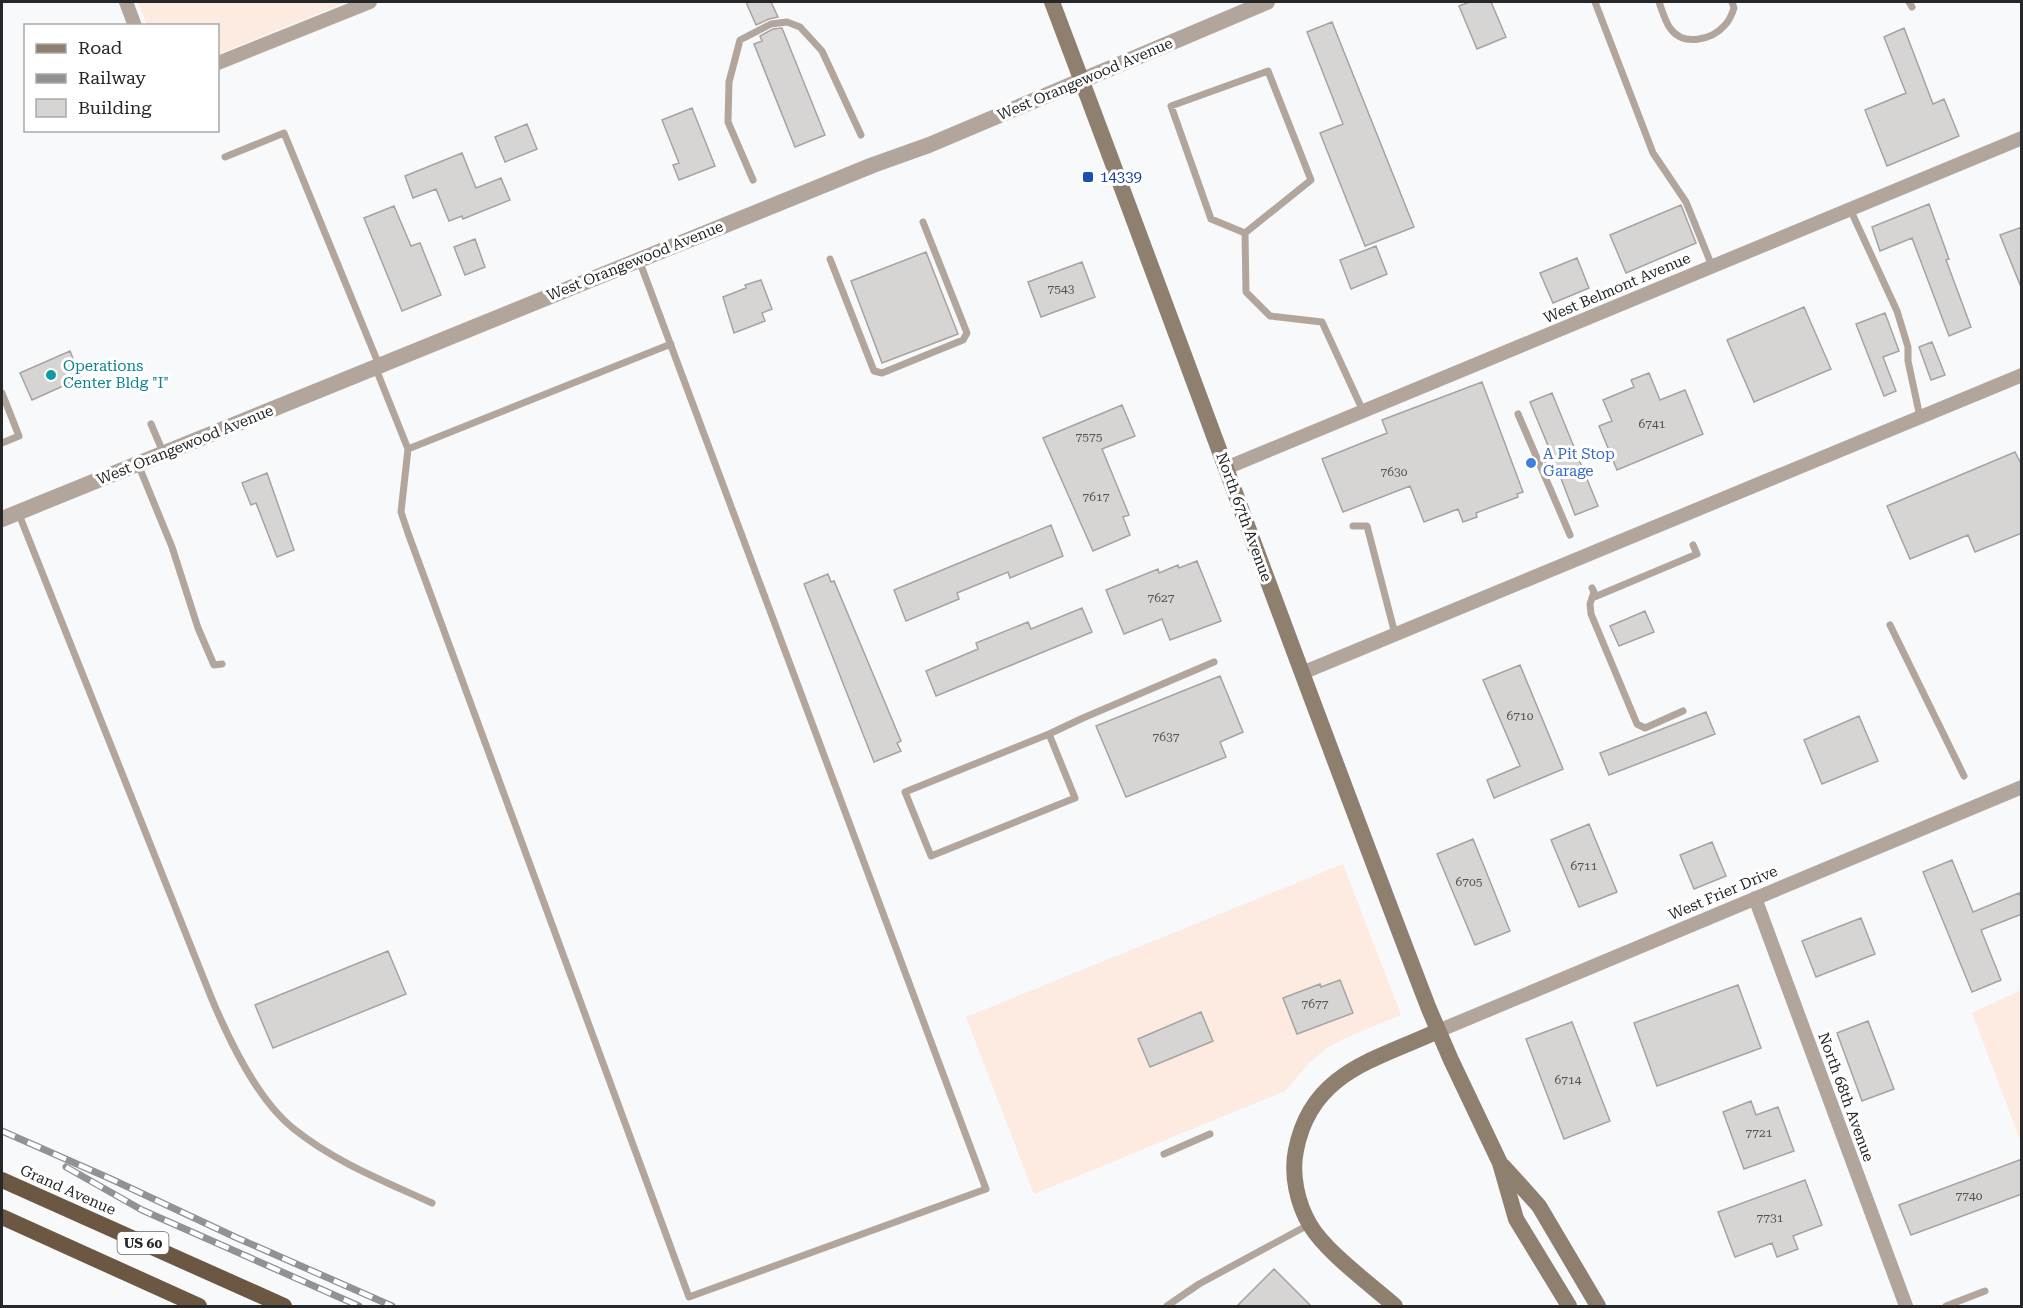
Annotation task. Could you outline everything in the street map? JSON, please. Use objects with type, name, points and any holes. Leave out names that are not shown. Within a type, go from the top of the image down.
[{"type":"highway","name":"Grand Avenue","points":[[2,1180],[284,1306]]},
{"type":"highway","name":"US 60","points":[[2,1217],[199,1306]]},
{"type":"main road","name":"North 67th Avenue","points":[[1052,2],[1438,1031],[1500,1163],[1516,1219],[1569,1306]]},
{"type":"main road","points":[[1395,1306],[1329,1248],[1310,1224],[1297,1191],[1295,1156],[1303,1122],[1325,1089],[1356,1068],[1438,1031]]},
{"type":"main road","name":"North 67th Avenue","points":[[1500,1163],[1539,1206],[1598,1306]]},
{"type":"street","points":[[126,2],[134,24]]},
{"type":"street","points":[[219,63],[370,2]]},
{"type":"street","name":"West Orangewood Avenue","points":[[2,519],[873,165],[929,145],[1267,2]]},
{"type":"street","name":"West Belmont Avenue","points":[[1226,468],[2022,138]]},
{"type":"street","points":[[1302,673],[2022,375]]},
{"type":"street","name":"West Frier Drive","points":[[1438,1031],[2022,787]]},
{"type":"street","name":"North 68th Avenue","points":[[1755,898],[1906,1306]]},
{"type":"lane","points":[[1595,2],[1653,153],[1686,202],[1712,266]]},
{"type":"lane","points":[[1659,2],[1670,29],[1689,40],[1710,35],[1727,24],[1734,8],[1732,2]]},
{"type":"lane","points":[[753,180],[728,122],[729,82],[740,40],[771,24],[786,22],[800,27],[822,51],[861,135]]},
{"type":"lane","points":[[1268,70],[1311,180],[1245,233],[1211,219],[1171,106],[1268,70]]},
{"type":"lane","points":[[225,157],[284,133],[408,448],[401,512],[689,1297],[986,1189],[639,260]]},
{"type":"lane","points":[[1850,209],[1897,311],[1908,347],[1908,361],[1920,417]]},
{"type":"lane","points":[[830,258],[874,371],[882,373],[963,340],[967,333],[923,222]]},
{"type":"lane","points":[[1245,233],[1246,292],[1270,316],[1322,322],[1364,411]]},
{"type":"lane","points":[[408,448],[672,344]]},
{"type":"lane","points":[[2,393],[19,436],[2,442]]},
{"type":"lane","points":[[1518,414],[1570,535]]},
{"type":"lane","points":[[152,424],[164,454]]},
{"type":"lane","points":[[138,464],[172,547],[198,628],[214,665],[222,664]]},
{"type":"lane","points":[[18,512],[211,997],[240,1059],[267,1101],[292,1128],[345,1164],[432,1203]]},
{"type":"lane","points":[[1353,526],[1367,526],[1383,580],[1395,634]]},
{"type":"lane","points":[[1592,598],[1697,554],[1693,545]]},
{"type":"lane","points":[[1592,588],[1594,592],[1590,604],[1591,614],[1637,724],[1646,728],[1683,711]]},
{"type":"lane","points":[[1890,625],[1964,776]]},
{"type":"lane","points":[[1049,734],[1075,798],[931,856],[905,792],[1049,734],[1214,662]]},
{"type":"lane","points":[[1164,1154],[1210,1134]]},
{"type":"lane","points":[[1167,1306],[1199,1284],[1310,1224]]},
{"type":"lane","points":[[1946,1306],[1985,1291]]},
{"type":"shaded area","points":[[138,2],[347,2],[219,54],[219,24],[147,24]]},
{"type":"shaded area","points":[[1343,864],[1401,1015],[1327,1048],[1309,1063],[1285,1091],[1034,1194],[966,1017]]},
{"type":"shaded area","points":[[2021,990],[2021,1142],[1972,1013]]},
{"type":"building","points":[[746,2],[771,2],[778,17],[756,25]]},
{"type":"building","points":[[1470,2],[1491,2],[1506,37],[1477,49],[1459,6]]},
{"type":"building","points":[[1332,22],[1414,227],[1365,246],[1320,133],[1343,124],[1307,32]]},
{"type":"building","points":[[782,28],[825,135],[795,147],[754,44],[762,41],[760,36],[773,29]]},
{"type":"building","points":[[1904,28],[1933,104],[1944,99],[1959,136],[1887,166],[1865,110],[1906,93],[1884,37]]},
{"type":"building","points":[[692,108],[715,166],[679,180],[673,165],[679,163],[662,120]]},
{"type":"building","points":[[527,124],[537,149],[505,162],[495,137]]},
{"type":"building","points":[[462,153],[476,188],[501,178],[510,200],[463,219],[462,216],[449,221],[436,189],[413,198],[405,176]]},
{"type":"building","points":[[1929,204],[1949,259],[1946,260],[1971,327],[1949,336],[1912,238],[1880,251],[1872,227]]},
{"type":"building","points":[[1681,205],[1696,243],[1626,273],[1610,235]]},
{"type":"building","points":[[394,206],[411,246],[420,243],[441,295],[402,311],[364,218]]},
{"type":"building","points":[[2022,227],[2022,287],[2021,287],[2000,235]]},
{"type":"building","points":[[475,239],[485,267],[465,275],[454,247]]},
{"type":"building","points":[[1376,246],[1387,274],[1351,289],[1340,260]]},
{"type":"building","points":[[926,252],[958,334],[882,363],[851,281]]},
{"type":"building","points":[[1577,258],[1589,288],[1553,303],[1540,273]]},
{"type":"building","points":[[1082,262],[1095,297],[1041,317],[1028,282]]},
{"type":"building","points":[[761,280],[772,309],[762,313],[765,321],[734,333],[723,297],[746,288],[745,285]]},
{"type":"building","points":[[1804,307],[1831,369],[1754,402],[1727,340]]},
{"type":"building","points":[[1885,313],[1899,351],[1883,357],[1896,391],[1884,396],[1856,324]]},
{"type":"building","points":[[1932,342],[1945,375],[1931,380],[1919,347]]},
{"type":"building","name":"Operations Center Bldg \"I\"","points":[[70,351],[81,378],[32,400],[20,373]]},
{"type":"building","points":[[1649,373],[1660,400],[1685,390],[1703,434],[1617,470],[1599,426],[1612,421],[1603,400],[1634,387],[1631,380]]},
{"type":"building","points":[[1482,382],[1523,492],[1517,494],[1518,497],[1476,513],[1477,517],[1463,522],[1458,509],[1424,522],[1410,486],[1343,512],[1322,459],[1387,433],[1382,420]]},
{"type":"building","points":[[1552,393],[1598,506],[1575,515],[1557,468],[1549,471],[1543,457],[1551,453],[1530,402]]},
{"type":"building","points":[[1122,405],[1135,436],[1102,449],[1129,515],[1123,517],[1130,535],[1093,551],[1043,438]]},
{"type":"building","points":[[2015,452],[2022,466],[2022,533],[1975,552],[1968,535],[1910,559],[1887,506]]},
{"type":"building","points":[[267,473],[294,550],[277,557],[256,503],[251,505],[242,483]]},
{"type":"building","points":[[1051,525],[1063,556],[1010,578],[1008,572],[957,593],[959,599],[906,621],[894,590]]},
{"type":"building","points":[[1197,561],[1221,621],[1170,640],[1162,619],[1124,634],[1106,590],[1158,569],[1159,573],[1178,565],[1179,568]]},
{"type":"building","points":[[828,574],[831,582],[834,581],[901,741],[897,743],[901,751],[874,762],[804,584]]},
{"type":"building","points":[[1082,608],[1092,632],[936,696],[926,671],[978,649],[976,643],[1028,622],[1031,629]]},
{"type":"building","points":[[1645,611],[1654,632],[1619,646],[1610,626]]},
{"type":"building","points":[[1520,665],[1563,769],[1494,798],[1487,780],[1520,766],[1483,680]]},
{"type":"building","points":[[1220,676],[1243,732],[1220,742],[1226,757],[1126,797],[1096,726]]},
{"type":"building","points":[[1706,712],[1715,734],[1609,775],[1600,753]]},
{"type":"building","points":[[1859,716],[1878,761],[1822,784],[1804,740]]},
{"type":"building","points":[[1589,824],[1617,892],[1579,907],[1551,840]]},
{"type":"building","points":[[1473,839],[1510,931],[1475,945],[1437,854]]},
{"type":"building","points":[[1712,842],[1726,876],[1694,889],[1680,855]]},
{"type":"building","points":[[1952,860],[1973,912],[2019,893],[2022,900],[2022,914],[1981,930],[2001,980],[1972,992],[1923,872]]},
{"type":"building","points":[[1861,918],[1875,954],[1816,977],[1802,941]]},
{"type":"building","points":[[388,951],[406,994],[273,1048],[255,1005]]},
{"type":"building","points":[[1340,980],[1353,1013],[1297,1034],[1283,998],[1320,984],[1321,987]]},
{"type":"building","points":[[1738,985],[1761,1048],[1657,1086],[1634,1023]]},
{"type":"building","points":[[1201,1012],[1213,1041],[1150,1067],[1138,1039]]},
{"type":"building","points":[[1868,1021],[1894,1089],[1862,1101],[1837,1033]]},
{"type":"building","points":[[1572,1022],[1610,1121],[1564,1139],[1526,1039]]},
{"type":"building","points":[[1751,1101],[1756,1115],[1778,1107],[1794,1151],[1744,1169],[1723,1112]]},
{"type":"building","points":[[2022,1159],[2022,1194],[1911,1235],[1899,1205]]},
{"type":"building","points":[[1805,1180],[1822,1225],[1793,1236],[1798,1249],[1777,1257],[1772,1243],[1735,1257],[1718,1212]]},
{"type":"building","points":[[1274,1269],[1311,1306],[1237,1306]]},
{"type":"railway","points":[[2,1131],[392,1306]]},
{"type":"railway","points":[[66,1167],[142,1210],[359,1306]]},
{"type":"place","name":"14339","points":[[1088,177]]},
{"type":"place","name":"Operations Center Bldg \"I\"","points":[[51,375]]},
{"type":"place","name":"A Pit Stop Garage","points":[[1531,463]]}]
